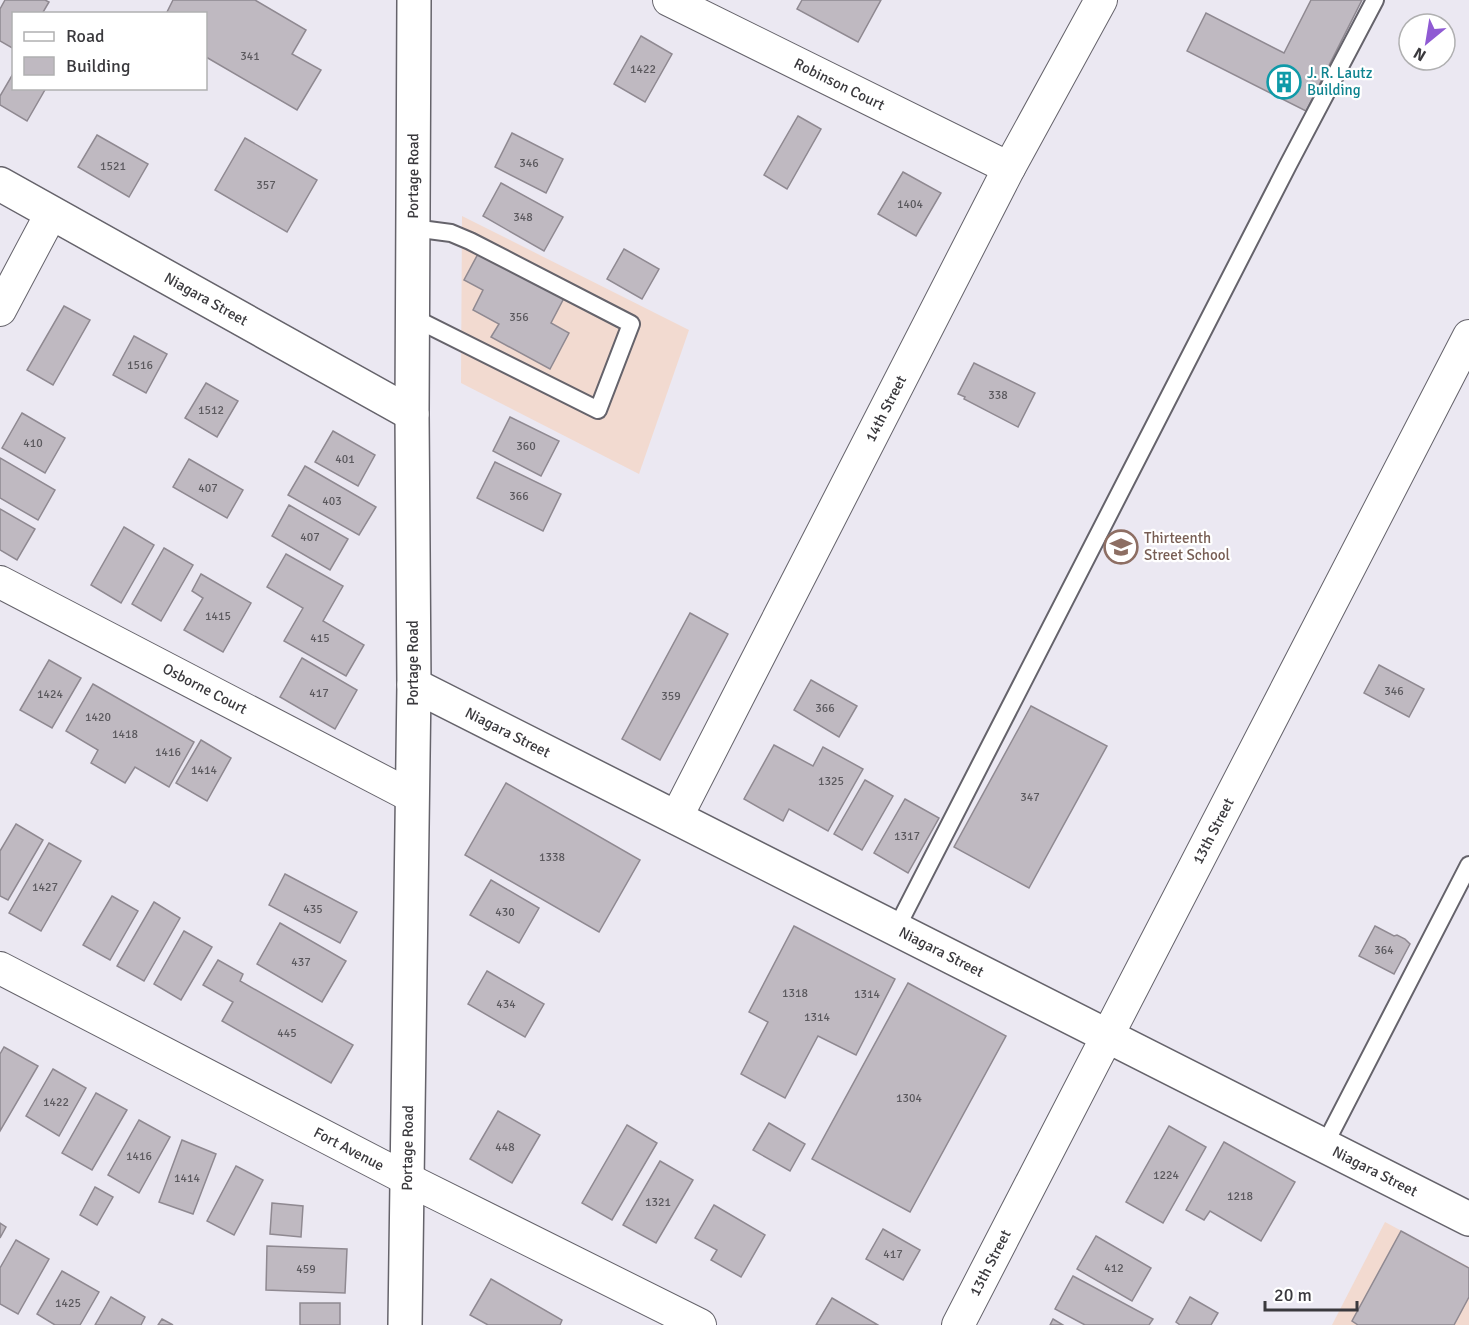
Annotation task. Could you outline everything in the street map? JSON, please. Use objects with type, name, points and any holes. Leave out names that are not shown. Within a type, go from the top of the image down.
[{"type":"street","name":"Portage Road","points":[[405,1325],[414,685],[412,317],[414,0]]},
{"type":"street","name":"Robinson Court","points":[[669,0],[1009,168]]},
{"type":"street","name":"14th Street","points":[[676,818],[1009,168],[1101,0]]},
{"type":"street","name":"Niagara Street","points":[[0,183],[51,214],[412,414]]},
{"type":"street","points":[[0,310],[51,214]]},
{"type":"street","name":"13th Street","points":[[958,1325],[1469,336]]},
{"type":"street","name":"Osborne Court","points":[[0,582],[411,796]]},
{"type":"street","name":"Niagara Street","points":[[414,685],[1469,1219]]},
{"type":"street","name":"Fort Avenue","points":[[0,968],[407,1179],[700,1325]]},
{"type":"lane","points":[[896,929],[1375,0]]},
{"type":"lane","points":[[412,317],[598,410],[631,324],[451,232],[413,228]]},
{"type":"lane","points":[[1324,1146],[1469,865]]},
{"type":"shaded area","points":[[462,216],[689,330],[639,474],[461,383]]},
{"type":"shaded area","points":[[1385,1222],[1469,1267],[1469,1325],[1332,1325]]},
{"type":"building","points":[[5,0],[45,0],[49,2],[43,12],[12,12],[12,48],[0,41],[0,9]]},
{"type":"building","points":[[173,0],[255,0],[306,30],[292,54],[321,70],[297,110],[207,58],[207,12],[167,12]]},
{"type":"building","points":[[802,0],[881,0],[858,42],[797,9]]},
{"type":"building","name":"J. R. Lautz Building","points":[[1311,0],[1362,0],[1306,111],[1187,51],[1206,13],[1284,53]]},
{"type":"building","points":[[641,36],[672,54],[645,102],[614,84]]},
{"type":"building","points":[[12,75],[12,90],[45,90],[27,121],[0,105],[0,96]]},
{"type":"building","points":[[798,116],[821,129],[787,189],[764,175]]},
{"type":"building","points":[[512,133],[563,159],[546,193],[495,167]]},
{"type":"building","points":[[97,135],[148,164],[129,197],[78,167]]},
{"type":"building","points":[[245,138],[317,180],[287,232],[215,190]]},
{"type":"building","points":[[903,172],[941,193],[916,236],[878,214]]},
{"type":"building","points":[[501,183],[563,217],[544,251],[483,216]]},
{"type":"building","points":[[624,249],[659,269],[642,299],[607,279]]},
{"type":"building","points":[[479,252],[564,298],[551,323],[569,333],[550,369],[491,337],[499,324],[473,310],[483,290],[464,280]]},
{"type":"building","points":[[64,306],[90,320],[53,385],[27,370]]},
{"type":"building","points":[[134,336],[167,354],[146,393],[113,375]]},
{"type":"building","points":[[974,363],[1035,393],[1018,427],[958,394]]},
{"type":"building","points":[[206,383],[238,401],[217,437],[185,418]]},
{"type":"building","points":[[22,413],[65,438],[45,473],[2,448]]},
{"type":"building","points":[[510,417],[559,441],[541,476],[493,451]]},
{"type":"building","points":[[333,431],[375,455],[358,486],[315,462]]},
{"type":"building","points":[[0,458],[55,490],[38,520],[0,498]]},
{"type":"building","points":[[189,459],[243,490],[227,518],[173,487]]},
{"type":"building","points":[[495,462],[561,494],[543,531],[477,498]]},
{"type":"building","points":[[305,466],[376,507],[359,535],[288,495]]},
{"type":"building","points":[[289,505],[348,539],[330,570],[272,536]]},
{"type":"building","points":[[0,509],[35,529],[17,560],[0,550]]},
{"type":"building","points":[[124,527],[154,545],[121,603],[91,585]]},
{"type":"building","points":[[164,548],[193,565],[161,621],[132,604]]},
{"type":"building","points":[[286,554],[343,586],[323,621],[364,645],[346,676],[284,641],[303,608],[267,587]]},
{"type":"building","points":[[201,574],[251,603],[223,652],[184,630],[203,598],[192,591]]},
{"type":"building","points":[[690,613],[728,634],[660,760],[622,739]]},
{"type":"building","points":[[302,658],[357,690],[335,729],[280,697]]},
{"type":"building","points":[[49,660],[81,678],[52,728],[20,710]]},
{"type":"building","points":[[1379,665],[1424,689],[1409,717],[1364,693]]},
{"type":"building","points":[[811,680],[857,706],[839,737],[794,710]]},
{"type":"building","points":[[93,684],[194,742],[169,787],[135,767],[125,783],[91,763],[98,750],[66,731]]},
{"type":"building","points":[[1031,706],[1107,746],[1029,888],[954,847]]},
{"type":"building","points":[[201,740],[231,758],[207,801],[176,783]]},
{"type":"building","points":[[774,745],[813,766],[823,747],[863,769],[828,831],[789,809],[783,821],[744,799]]},
{"type":"building","points":[[865,780],[893,796],[862,850],[834,834]]},
{"type":"building","points":[[506,783],[640,860],[599,932],[465,855]]},
{"type":"building","points":[[905,799],[939,818],[908,873],[874,853]]},
{"type":"building","points":[[16,824],[43,840],[8,900],[0,896],[0,851]]},
{"type":"building","points":[[49,843],[81,861],[41,931],[9,913]]},
{"type":"building","points":[[285,874],[357,912],[340,943],[269,905]]},
{"type":"building","points":[[491,880],[539,908],[519,943],[470,915]]},
{"type":"building","points":[[112,896],[138,911],[110,960],[83,945]]},
{"type":"building","points":[[154,902],[180,918],[144,981],[117,966]]},
{"type":"building","points":[[280,923],[346,961],[322,1002],[257,964]]},
{"type":"building","points":[[794,926],[895,979],[856,1055],[818,1036],[785,1098],[741,1074],[768,1022],[749,1012]]},
{"type":"building","points":[[1375,926],[1405,939],[1410,944],[1394,974],[1359,956]]},
{"type":"building","points":[[184,931],[212,947],[181,1000],[154,984]]},
{"type":"building","points":[[218,960],[243,974],[240,981],[353,1045],[331,1083],[222,1021],[233,1002],[203,985]]},
{"type":"building","points":[[487,971],[544,1004],[525,1037],[468,1004]]},
{"type":"building","points":[[908,983],[1006,1036],[910,1212],[812,1159]]},
{"type":"building","points":[[4,1047],[38,1066],[0,1131],[0,1054]]},
{"type":"building","points":[[53,1069],[86,1088],[59,1136],[26,1116]]},
{"type":"building","points":[[96,1093],[127,1110],[92,1170],[62,1153]]},
{"type":"building","points":[[498,1111],[540,1135],[512,1183],[470,1159]]},
{"type":"building","points":[[139,1120],[170,1137],[139,1193],[108,1175]]},
{"type":"building","points":[[769,1123],[805,1144],[790,1171],[753,1150]]},
{"type":"building","points":[[627,1125],[657,1143],[612,1220],[582,1203]]},
{"type":"building","points":[[1169,1126],[1206,1147],[1163,1223],[1126,1202]]},
{"type":"building","points":[[182,1140],[216,1154],[193,1214],[159,1202]]},
{"type":"building","points":[[1224,1142],[1295,1182],[1261,1241],[1210,1211],[1204,1220],[1186,1210]]},
{"type":"building","points":[[660,1161],[693,1180],[656,1243],[623,1225]]},
{"type":"building","points":[[236,1166],[263,1180],[234,1235],[207,1221]]},
{"type":"building","points":[[95,1187],[113,1197],[97,1225],[80,1215]]},
{"type":"building","points":[[272,1203],[303,1206],[301,1237],[270,1234]]},
{"type":"building","points":[[714,1205],[765,1235],[741,1277],[711,1260],[717,1250],[695,1238]]},
{"type":"building","points":[[0,1223],[6,1227],[0,1238]]},
{"type":"building","points":[[883,1229],[920,1250],[903,1280],[866,1259]]},
{"type":"building","points":[[1401,1231],[1469,1268],[1469,1297],[1454,1325],[1358,1325],[1352,1321]]},
{"type":"building","points":[[1096,1236],[1151,1268],[1132,1301],[1077,1269]]},
{"type":"building","points":[[16,1240],[49,1259],[18,1314],[0,1304],[0,1268]]},
{"type":"building","points":[[267,1246],[347,1249],[345,1293],[266,1290]]},
{"type":"building","points":[[62,1271],[99,1292],[80,1325],[55,1325],[37,1314]]},
{"type":"building","points":[[1073,1276],[1153,1319],[1149,1325],[1085,1325],[1055,1309]]},
{"type":"building","points":[[491,1279],[562,1320],[560,1325],[488,1325],[470,1315]]},
{"type":"building","points":[[111,1297],[145,1317],[141,1325],[95,1325]]},
{"type":"building","points":[[1190,1297],[1218,1313],[1211,1325],[1180,1325],[1176,1322]]},
{"type":"building","points":[[832,1298],[878,1325],[816,1325]]},
{"type":"building","points":[[300,1303],[340,1303],[340,1325],[300,1325]]},
{"type":"building","points":[[162,1319],[173,1325],[158,1325]]},
{"type":"building","points":[[1053,1319],[1063,1325],[1050,1325]]},
{"type":"place","name":"J. R. Lautz Building","points":[[1284,82]]},
{"type":"place","name":"Thirteenth Street School","points":[[1121,547]]}]
